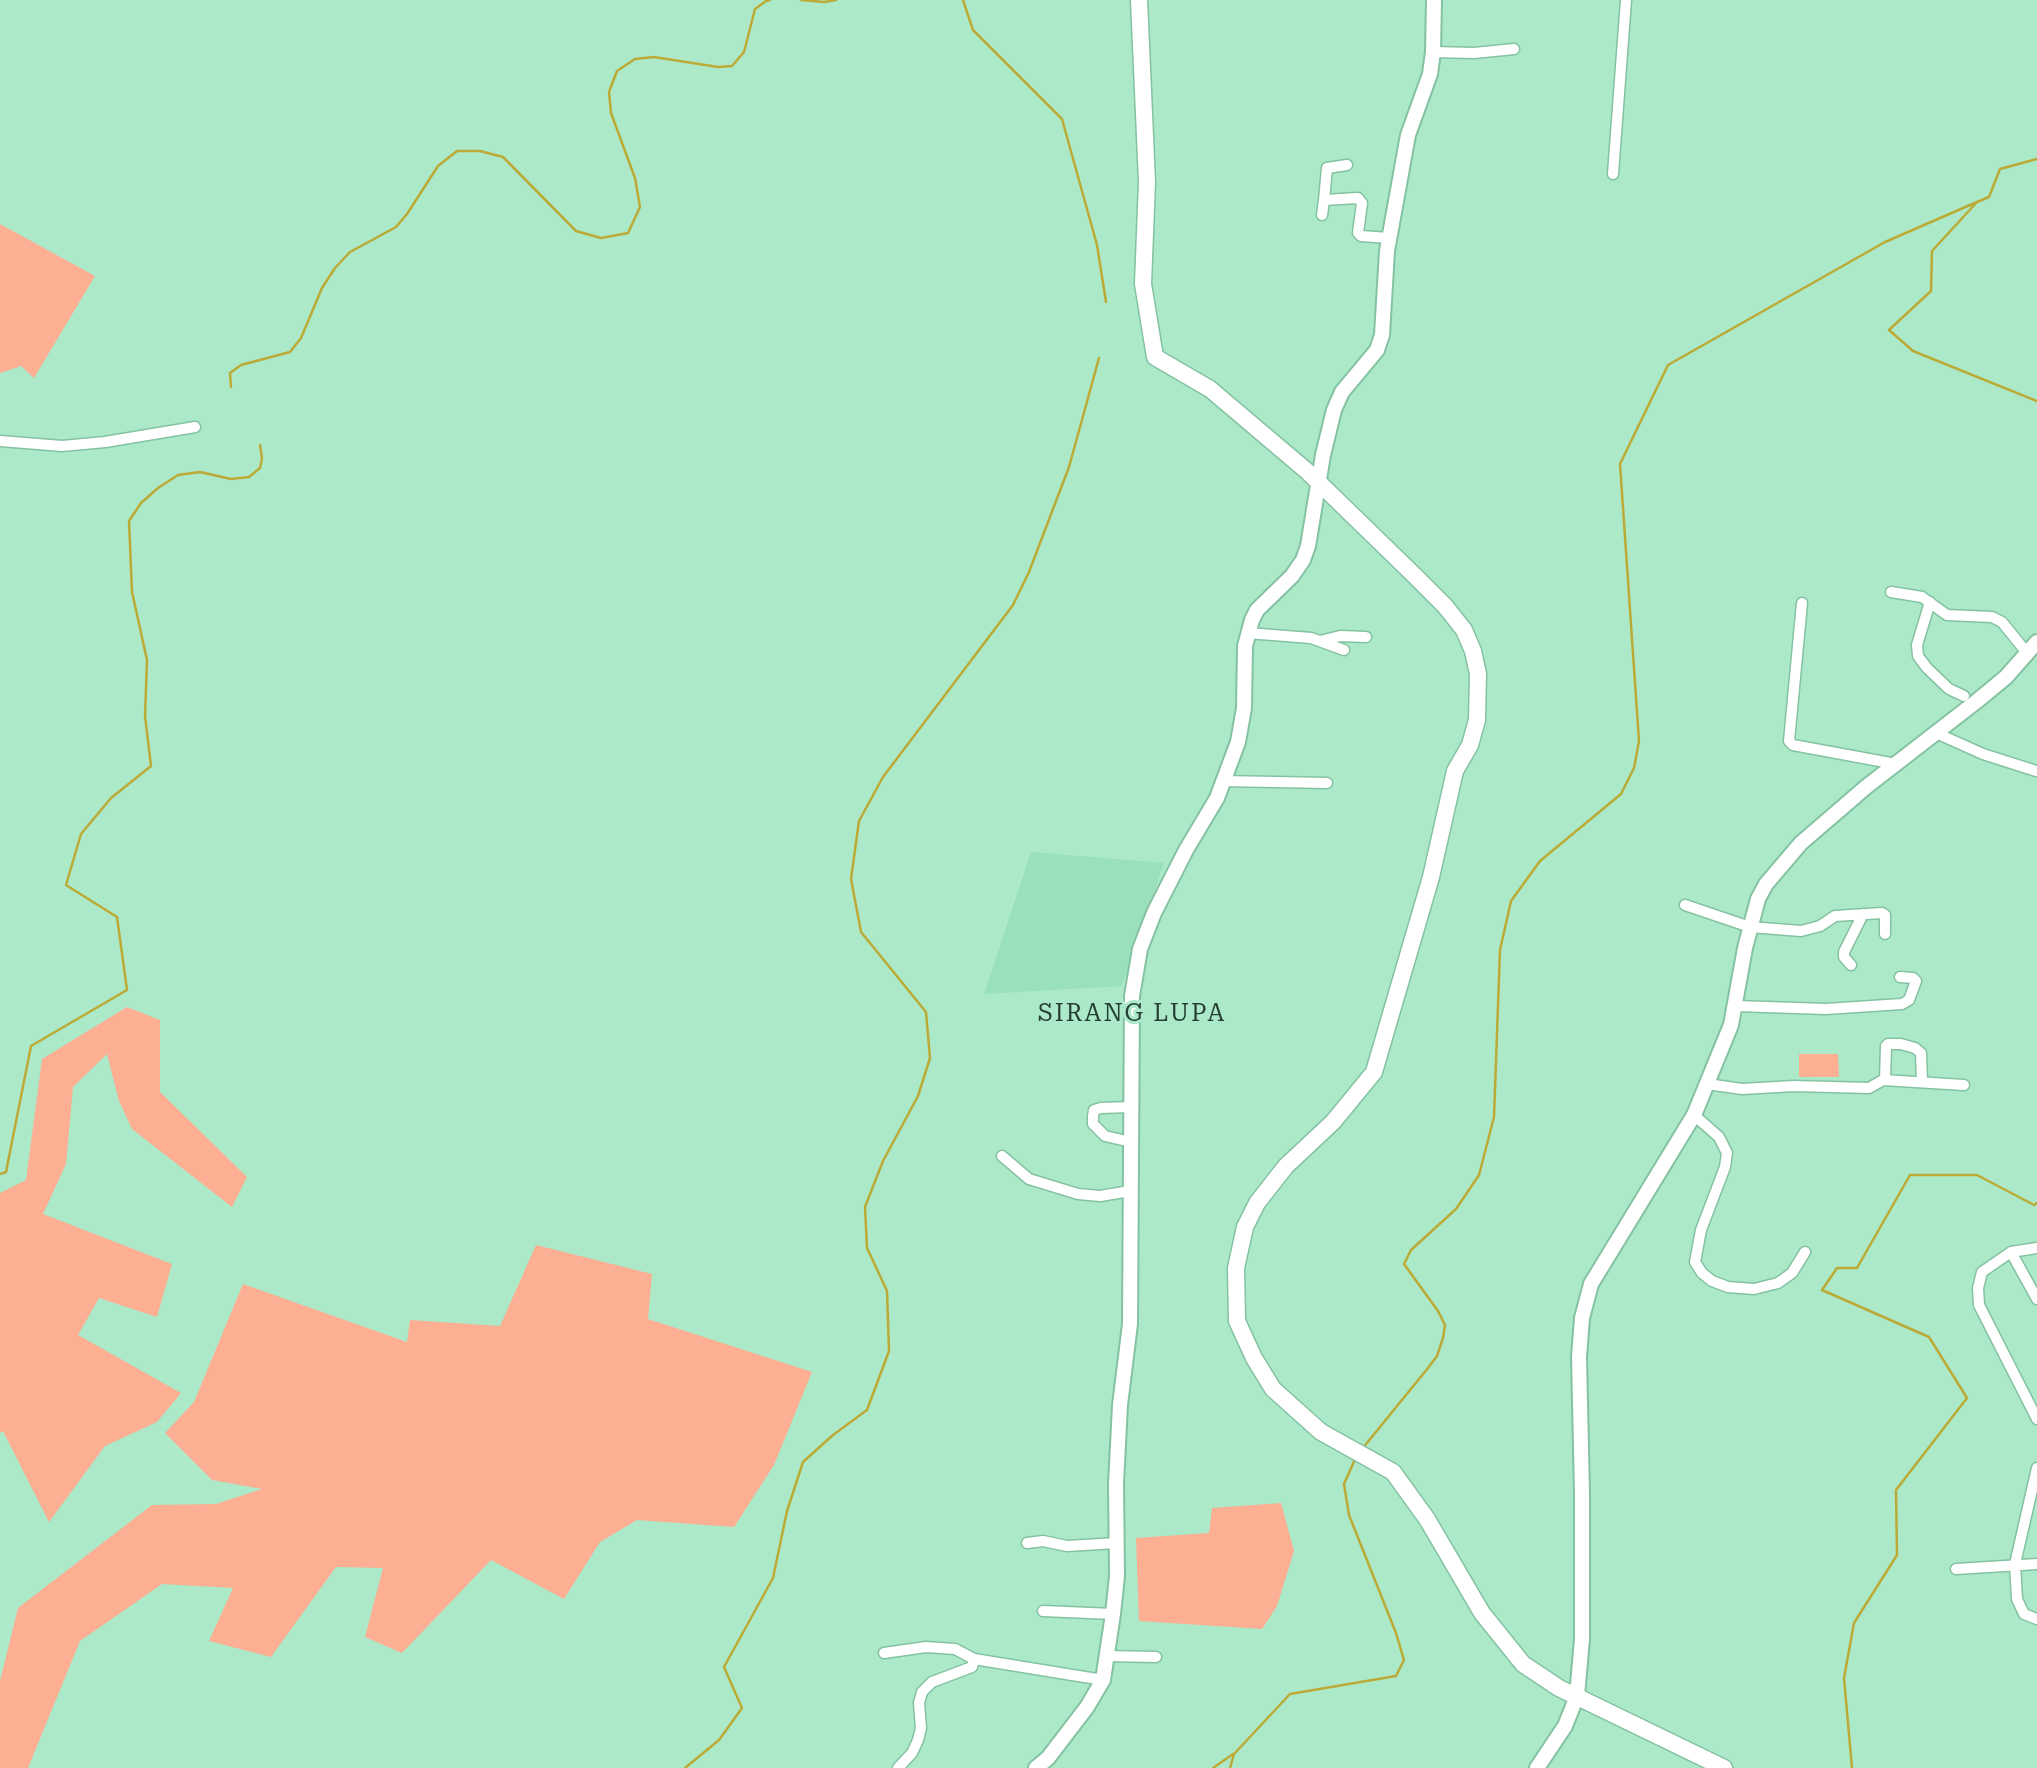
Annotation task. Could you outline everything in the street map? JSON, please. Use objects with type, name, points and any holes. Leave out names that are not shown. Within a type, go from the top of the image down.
[{"type":"main road","points":[[1139,0],[1147,182],[1143,284],[1155,357],[1210,389],[1319,482],[1446,606],[1464,630],[1473,651],[1478,674],[1479,697],[1470,745],[1455,771],[1431,877],[1374,1072],[1333,1122],[1286,1166],[1257,1203],[1245,1227],[1236,1268],[1237,1321],[1254,1358],[1273,1389],[1321,1432],[1393,1472],[1414,1498],[1482,1613],[1508,1648],[1540,1678],[1724,1768]]},
{"type":"street","points":[[1036,1768],[1048,1758],[1087,1707],[1103,1680],[1113,1614],[1120,1405],[1130,1324],[1132,996],[1140,949],[1154,913],[1186,850],[1217,798],[1242,724],[1247,634],[1257,610],[1292,576],[1303,560],[1308,546],[1326,444],[1342,392],[1377,350],[1382,335],[1389,238],[1408,135],[1430,74],[1434,0]]},
{"type":"street","points":[[1613,174],[1626,0]]},
{"type":"street","points":[[1433,52],[1514,49]]},
{"type":"street","points":[[1322,215],[1327,168],[1347,165]]},
{"type":"street","points":[[1324,200],[1361,200],[1358,233],[1361,236],[1389,238]]},
{"type":"street","points":[[0,441],[62,446],[195,428]]},
{"type":"street","points":[[1891,592],[1922,597],[1947,615],[1992,617],[2001,622],[2026,653]]},
{"type":"street","points":[[1930,602],[1917,645],[1918,656],[1949,689],[1964,696]]},
{"type":"street","points":[[1802,603],[1788,741],[1793,745],[1896,764]]},
{"type":"street","points":[[1247,634],[1320,641],[1340,636],[1366,636]]},
{"type":"street","points":[[1320,641],[1344,650]]},
{"type":"street","points":[[1537,1768],[1565,1726],[1577,1696],[1582,1601],[1579,1357],[1582,1318],[1591,1284],[1694,1115],[1731,1025],[1758,899],[1766,884],[1801,842],[2006,677],[2037,642]]},
{"type":"street","points":[[1936,733],[1983,754],[2036,771]]},
{"type":"street","points":[[1223,781],[1327,783]]},
{"type":"street","points":[[1685,905],[1750,927],[1805,930],[1820,926],[1835,916],[1884,914],[1885,934]]},
{"type":"street","points":[[1851,965],[1844,957],[1844,952],[1863,914]]},
{"type":"street","points":[[1736,1006],[1826,1009],[1902,1004],[1909,1000],[1916,981],[1913,978],[1900,977]]},
{"type":"street","points":[[1885,1080],[1886,1046],[1901,1044],[1919,1049],[1922,1053],[1922,1082]]},
{"type":"street","points":[[1707,1084],[1742,1089],[1794,1086],[1868,1088],[1885,1080],[1964,1085]]},
{"type":"street","points":[[1130,1142],[1105,1136],[1093,1124],[1093,1116],[1094,1110],[1101,1108],[1131,1107]]},
{"type":"street","points":[[1694,1115],[1719,1137],[1727,1153],[1725,1167],[1701,1230],[1696,1262],[1702,1273],[1712,1281],[1728,1287],[1754,1289],[1778,1283],[1792,1273],[1805,1252]]},
{"type":"street","points":[[1002,1156],[1029,1179],[1078,1194],[1100,1196],[1130,1191]]},
{"type":"street","points":[[2037,1248],[2011,1252],[1982,1272],[1978,1288],[1979,1305],[2037,1419]]},
{"type":"street","points":[[2011,1252],[2037,1298]]},
{"type":"street","points":[[2037,1468],[2015,1564],[2017,1599],[2024,1614],[2037,1619]]},
{"type":"street","points":[[1027,1544],[1051,1542],[1067,1546],[1117,1543]]},
{"type":"street","points":[[1956,1569],[2037,1564]]},
{"type":"street","points":[[1042,1611],[1113,1614]]},
{"type":"street","points":[[884,1653],[926,1647],[955,1649],[974,1659],[1103,1680]]},
{"type":"street","points":[[1107,1656],[1156,1657]]},
{"type":"street","points":[[898,1768],[912,1753],[918,1740],[922,1692],[932,1682],[972,1667],[974,1659]]},
{"type":"shaded area","points":[[0,224],[95,276],[34,378],[21,366],[0,373]]},
{"type":"shaded area","points":[[1031,852],[1164,863],[1122,986],[984,994]]},
{"type":"shaded area","points":[[127,1007],[160,1020],[160,1092],[247,1177],[232,1207],[132,1129],[119,1101],[107,1054],[73,1087],[66,1164],[43,1214],[172,1264],[157,1317],[99,1298],[78,1335],[181,1393],[157,1422],[105,1446],[49,1522],[3,1431],[0,1433],[0,1193],[26,1180],[42,1059]]},
{"type":"shaded area","points":[[1799,1054],[1838,1054],[1839,1077],[1799,1077]]},
{"type":"shaded area","points":[[536,1245],[652,1274],[648,1319],[812,1372],[774,1465],[734,1527],[637,1520],[600,1542],[564,1599],[491,1560],[402,1653],[365,1637],[383,1568],[336,1567],[271,1657],[209,1641],[233,1588],[162,1584],[80,1641],[28,1768],[0,1768],[0,1681],[18,1608],[152,1505],[216,1504],[262,1489],[212,1480],[165,1433],[194,1402],[243,1284],[407,1342],[410,1320],[500,1326]]},
{"type":"shaded area","points":[[1281,1503],[1294,1551],[1277,1606],[1262,1629],[1139,1621],[1136,1538],[1209,1533],[1212,1508]]},
{"type":"waterway","points":[[231,387],[230,373],[241,365],[290,352],[301,338],[322,288],[335,268],[350,252],[396,227],[438,166],[457,151],[480,151],[503,157],[576,231],[601,238],[628,233],[640,207],[635,178],[611,113],[609,92],[617,71],[635,59],[654,57],[718,67],[732,66],[744,52],[755,9],[770,0]]},
{"type":"waterway","points":[[801,0],[836,0]]},
{"type":"waterway","points":[[963,0],[973,30],[1062,119],[1097,245],[1106,302]]},
{"type":"waterway","points":[[2037,159],[2000,169],[1989,197],[1977,202],[1932,251],[1931,291],[1889,330],[1913,351],[2037,401]]},
{"type":"waterway","points":[[1362,1449],[1437,1356],[1443,1338],[1445,1325],[1438,1311],[1404,1264],[1411,1250],[1456,1209],[1479,1175],[1494,1117],[1500,950],[1511,901],[1540,861],[1621,794],[1634,768],[1639,741],[1620,464],[1668,365],[1885,242],[1977,202]]},
{"type":"waterway","points":[[685,1768],[719,1740],[742,1708],[724,1667],[773,1578],[787,1511],[803,1462],[867,1410],[889,1351],[887,1291],[867,1248],[865,1207],[883,1161],[918,1096],[930,1058],[926,1012],[861,932],[851,879],[859,821],[883,777],[1013,605],[1029,572],[1069,467],[1099,358]]},
{"type":"waterway","points":[[0,1174],[6,1172],[31,1046],[127,990],[117,917],[66,885],[81,834],[111,798],[151,766],[145,716],[147,660],[132,592],[129,521],[141,503],[178,475],[200,472],[231,479],[249,477],[260,468],[260,445]]},
{"type":"waterway","points":[[1852,1768],[1844,1678],[1854,1623],[1897,1555],[1896,1490],[1967,1398],[1929,1337],[1822,1290],[1837,1268],[1857,1268],[1910,1175],[1977,1175],[2034,1205],[2037,1203]]},
{"type":"waterway","points":[[1230,1768],[1234,1754],[1290,1694],[1396,1676],[1404,1660],[1349,1515],[1344,1484],[1356,1457]]},
{"type":"waterway","points":[[1213,1768],[1233,1754]]},
{"type":"district","name":"SIRANG LUPA","points":[[1132,1014]]}]
